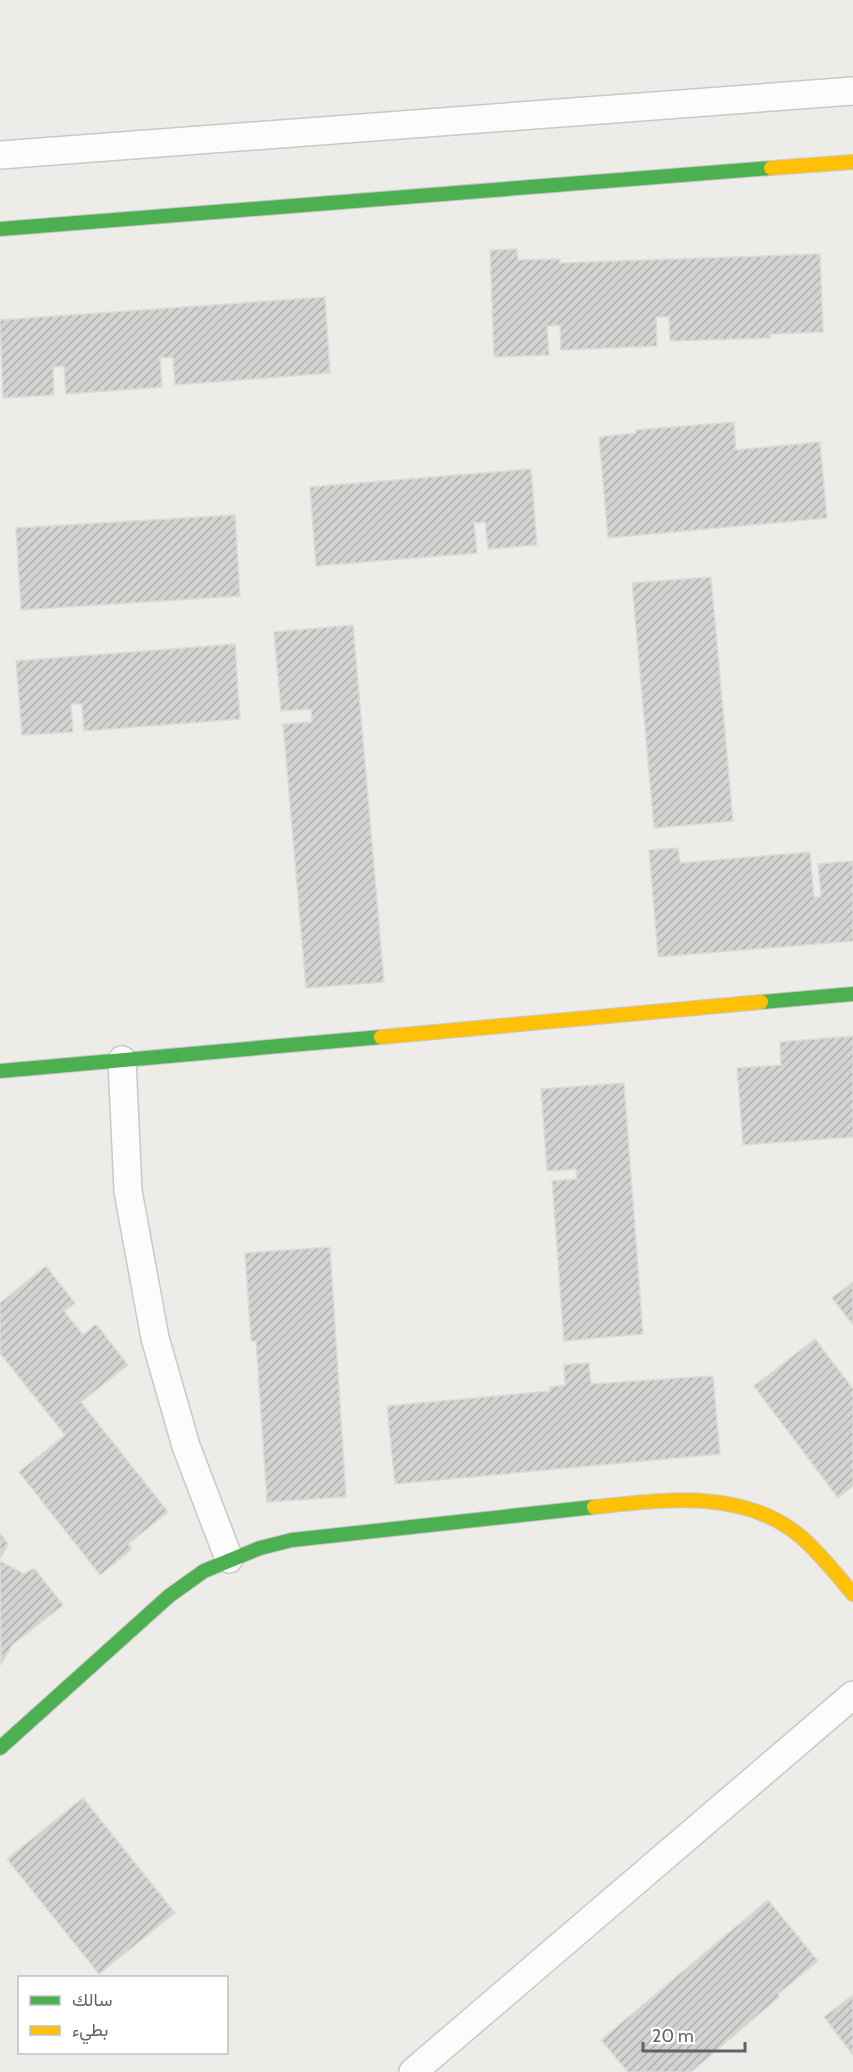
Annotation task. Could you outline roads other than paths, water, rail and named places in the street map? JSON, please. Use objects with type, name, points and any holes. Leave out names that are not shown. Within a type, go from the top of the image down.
[{"type":"street","points":[[0,155],[853,91]]},
{"type":"street","points":[[0,229],[853,162]]},
{"type":"street","points":[[0,1071],[853,994]]},
{"type":"street","points":[[122,1060],[128,1191],[155,1338],[186,1446],[229,1559]]},
{"type":"street","points":[[0,1748],[169,1596],[204,1571],[260,1548],[292,1540],[651,1501],[690,1499],[719,1502],[770,1518],[812,1547],[853,1594]]},
{"type":"street","points":[[412,2072],[853,1695]]}]
